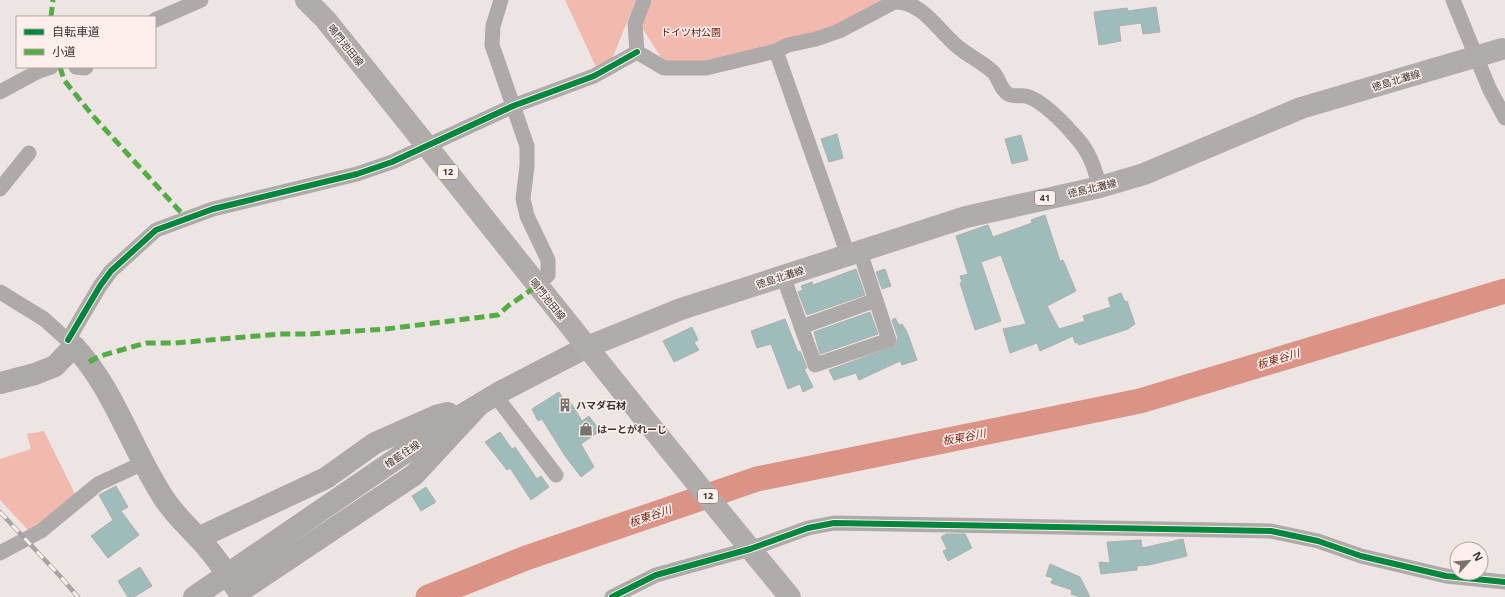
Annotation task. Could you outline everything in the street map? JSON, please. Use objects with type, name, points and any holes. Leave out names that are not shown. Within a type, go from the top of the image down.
[{"type":"main road","name":"鳴門池田線","points":[[306,0],[325,19],[426,144],[537,286],[790,597]]},
{"type":"main road","name":"徳島北灘線","points":[[587,347],[681,309],[966,217],[1100,187],[1144,174],[1302,108],[1476,55],[1502,49]]},
{"type":"main road","points":[[0,383],[35,374],[55,366],[71,343],[89,362],[105,389],[143,463],[166,501],[210,551],[241,594],[414,475],[488,399]]},
{"type":"main road","name":"檜藍住線","points":[[194,597],[251,560],[401,455],[488,399],[587,347]]},
{"type":"main road","points":[[198,538],[326,478],[376,443],[436,416],[488,399]]},
{"type":"street","points":[[156,20],[201,0]]},
{"type":"street","points":[[501,0],[493,26],[492,45],[527,146],[527,166],[523,199],[527,216],[548,260],[548,275],[537,286]]},
{"type":"street","points":[[637,52],[635,24],[644,0]]},
{"type":"street","points":[[637,52],[664,68],[706,68],[776,51],[788,45],[816,39],[839,31],[894,2],[902,0],[923,11],[958,48],[994,73],[1003,89],[1009,95],[1027,96],[1043,104],[1076,136],[1091,158],[1100,187]]},
{"type":"street","points":[[1453,0],[1489,88],[1505,118]]},
{"type":"street","points":[[776,51],[854,253],[876,300],[889,340],[815,366],[783,276]]},
{"type":"street","points":[[0,292],[44,319],[71,343],[100,286],[111,271],[156,230],[213,209],[356,174],[392,162],[426,144],[513,106],[594,76],[637,52]]},
{"type":"street","points":[[0,92],[36,72],[48,68]]},
{"type":"street","points":[[0,189],[29,153]]},
{"type":"street","points":[[801,327],[876,300]]},
{"type":"street","points":[[488,399],[556,476]]},
{"type":"street","points":[[0,553],[41,531],[98,484],[143,463]]},
{"type":"street","points":[[612,597],[656,575],[746,544],[834,523],[1271,531],[1318,541],[1360,556],[1446,576],[1505,582]]},
{"type":"green space","points":[[565,0],[636,0],[612,59],[597,69]]},
{"type":"green space","name":"ドイツ村公園","points":[[652,0],[888,0],[837,26],[719,62],[665,64],[641,26]]},
{"type":"green space","points":[[44,431],[77,498],[30,532],[0,500],[0,459],[31,449],[27,434]]},
{"type":"building","points":[[1156,7],[1160,32],[1143,34],[1141,23],[1119,26],[1121,41],[1099,45],[1094,12],[1127,8],[1128,11]]},
{"type":"building","points":[[837,134],[843,158],[829,162],[821,139]]},
{"type":"building","points":[[1021,135],[1028,160],[1012,164],[1005,139]]},
{"type":"building","points":[[1045,215],[1060,261],[1063,260],[1076,291],[1047,306],[1059,329],[1085,321],[1083,316],[1111,307],[1108,298],[1121,293],[1125,302],[1127,301],[1135,324],[1128,329],[1079,345],[1077,342],[1075,343],[1073,336],[1040,351],[1037,343],[1010,353],[1003,329],[1026,324],[1001,255],[981,262],[1001,321],[975,330],[960,283],[962,282],[960,276],[968,274],[956,236],[988,225],[993,237],[1032,223],[1031,220]]},
{"type":"building","points":[[856,269],[865,295],[807,315],[798,292],[803,290],[801,286],[812,282],[813,285]]},
{"type":"building","points":[[885,269],[891,286],[882,289],[876,272]]},
{"type":"building","points":[[870,312],[878,334],[820,354],[814,332]]},
{"type":"building","points":[[895,318],[899,325],[902,324],[907,332],[917,360],[902,365],[900,361],[859,380],[856,373],[834,380],[829,370],[895,346],[898,338],[892,320]]},
{"type":"building","points":[[785,319],[798,352],[800,351],[807,368],[804,369],[813,387],[803,392],[800,384],[788,389],[771,344],[757,348],[751,331]]},
{"type":"building","points":[[692,327],[698,340],[694,342],[699,350],[674,362],[663,341]]},
{"type":"building","points":[[559,392],[565,402],[569,400],[582,421],[589,416],[600,431],[581,444],[594,467],[581,477],[565,456],[542,419],[538,421],[532,409]]},
{"type":"building","points":[[500,432],[512,449],[515,447],[537,479],[541,476],[549,487],[531,500],[510,468],[507,470],[485,442]]},
{"type":"building","points":[[116,486],[128,507],[121,511],[139,535],[108,558],[91,536],[113,520],[99,495]]},
{"type":"building","points":[[426,487],[436,502],[421,511],[412,496]]},
{"type":"building","points":[[946,534],[965,534],[972,548],[948,561],[943,551],[947,549],[941,537]]},
{"type":"building","points":[[1183,539],[1187,556],[1149,565],[1137,566],[1137,570],[1101,574],[1099,562],[1110,563],[1107,542],[1141,540],[1142,548]]},
{"type":"building","points":[[1050,564],[1080,577],[1090,597],[1080,597],[1071,594],[1072,590],[1051,583],[1053,578],[1046,576]]},
{"type":"building","points":[[140,567],[152,586],[134,597],[128,597],[118,581]]},
{"type":"waterway","name":"板東谷川","points":[[428,597],[526,558],[757,479],[1140,401],[1505,291]]},
{"type":"railway","points":[[0,512],[78,597]]},
{"type":"marked path","points":[[51,16],[53,0]]},
{"type":"marked path","points":[[60,68],[64,80],[93,116],[186,218]]},
{"type":"marked path","points":[[89,362],[100,356],[146,343],[175,343],[280,334],[310,334],[386,329],[498,315],[508,306],[537,286]]},
{"type":"cycle path","points":[[68,340],[100,286],[111,271],[156,230],[213,209],[357,174],[392,162],[513,106],[594,76],[637,52]]},
{"type":"cycle path","points":[[612,597],[656,575],[750,549],[808,528],[834,523],[1271,531],[1318,541],[1361,556],[1446,576],[1505,582]]},
{"type":"place","name":"ハマダ石材","points":[[565,405]]},
{"type":"place","name":"はーとがれーじ","points":[[586,429]]}]
